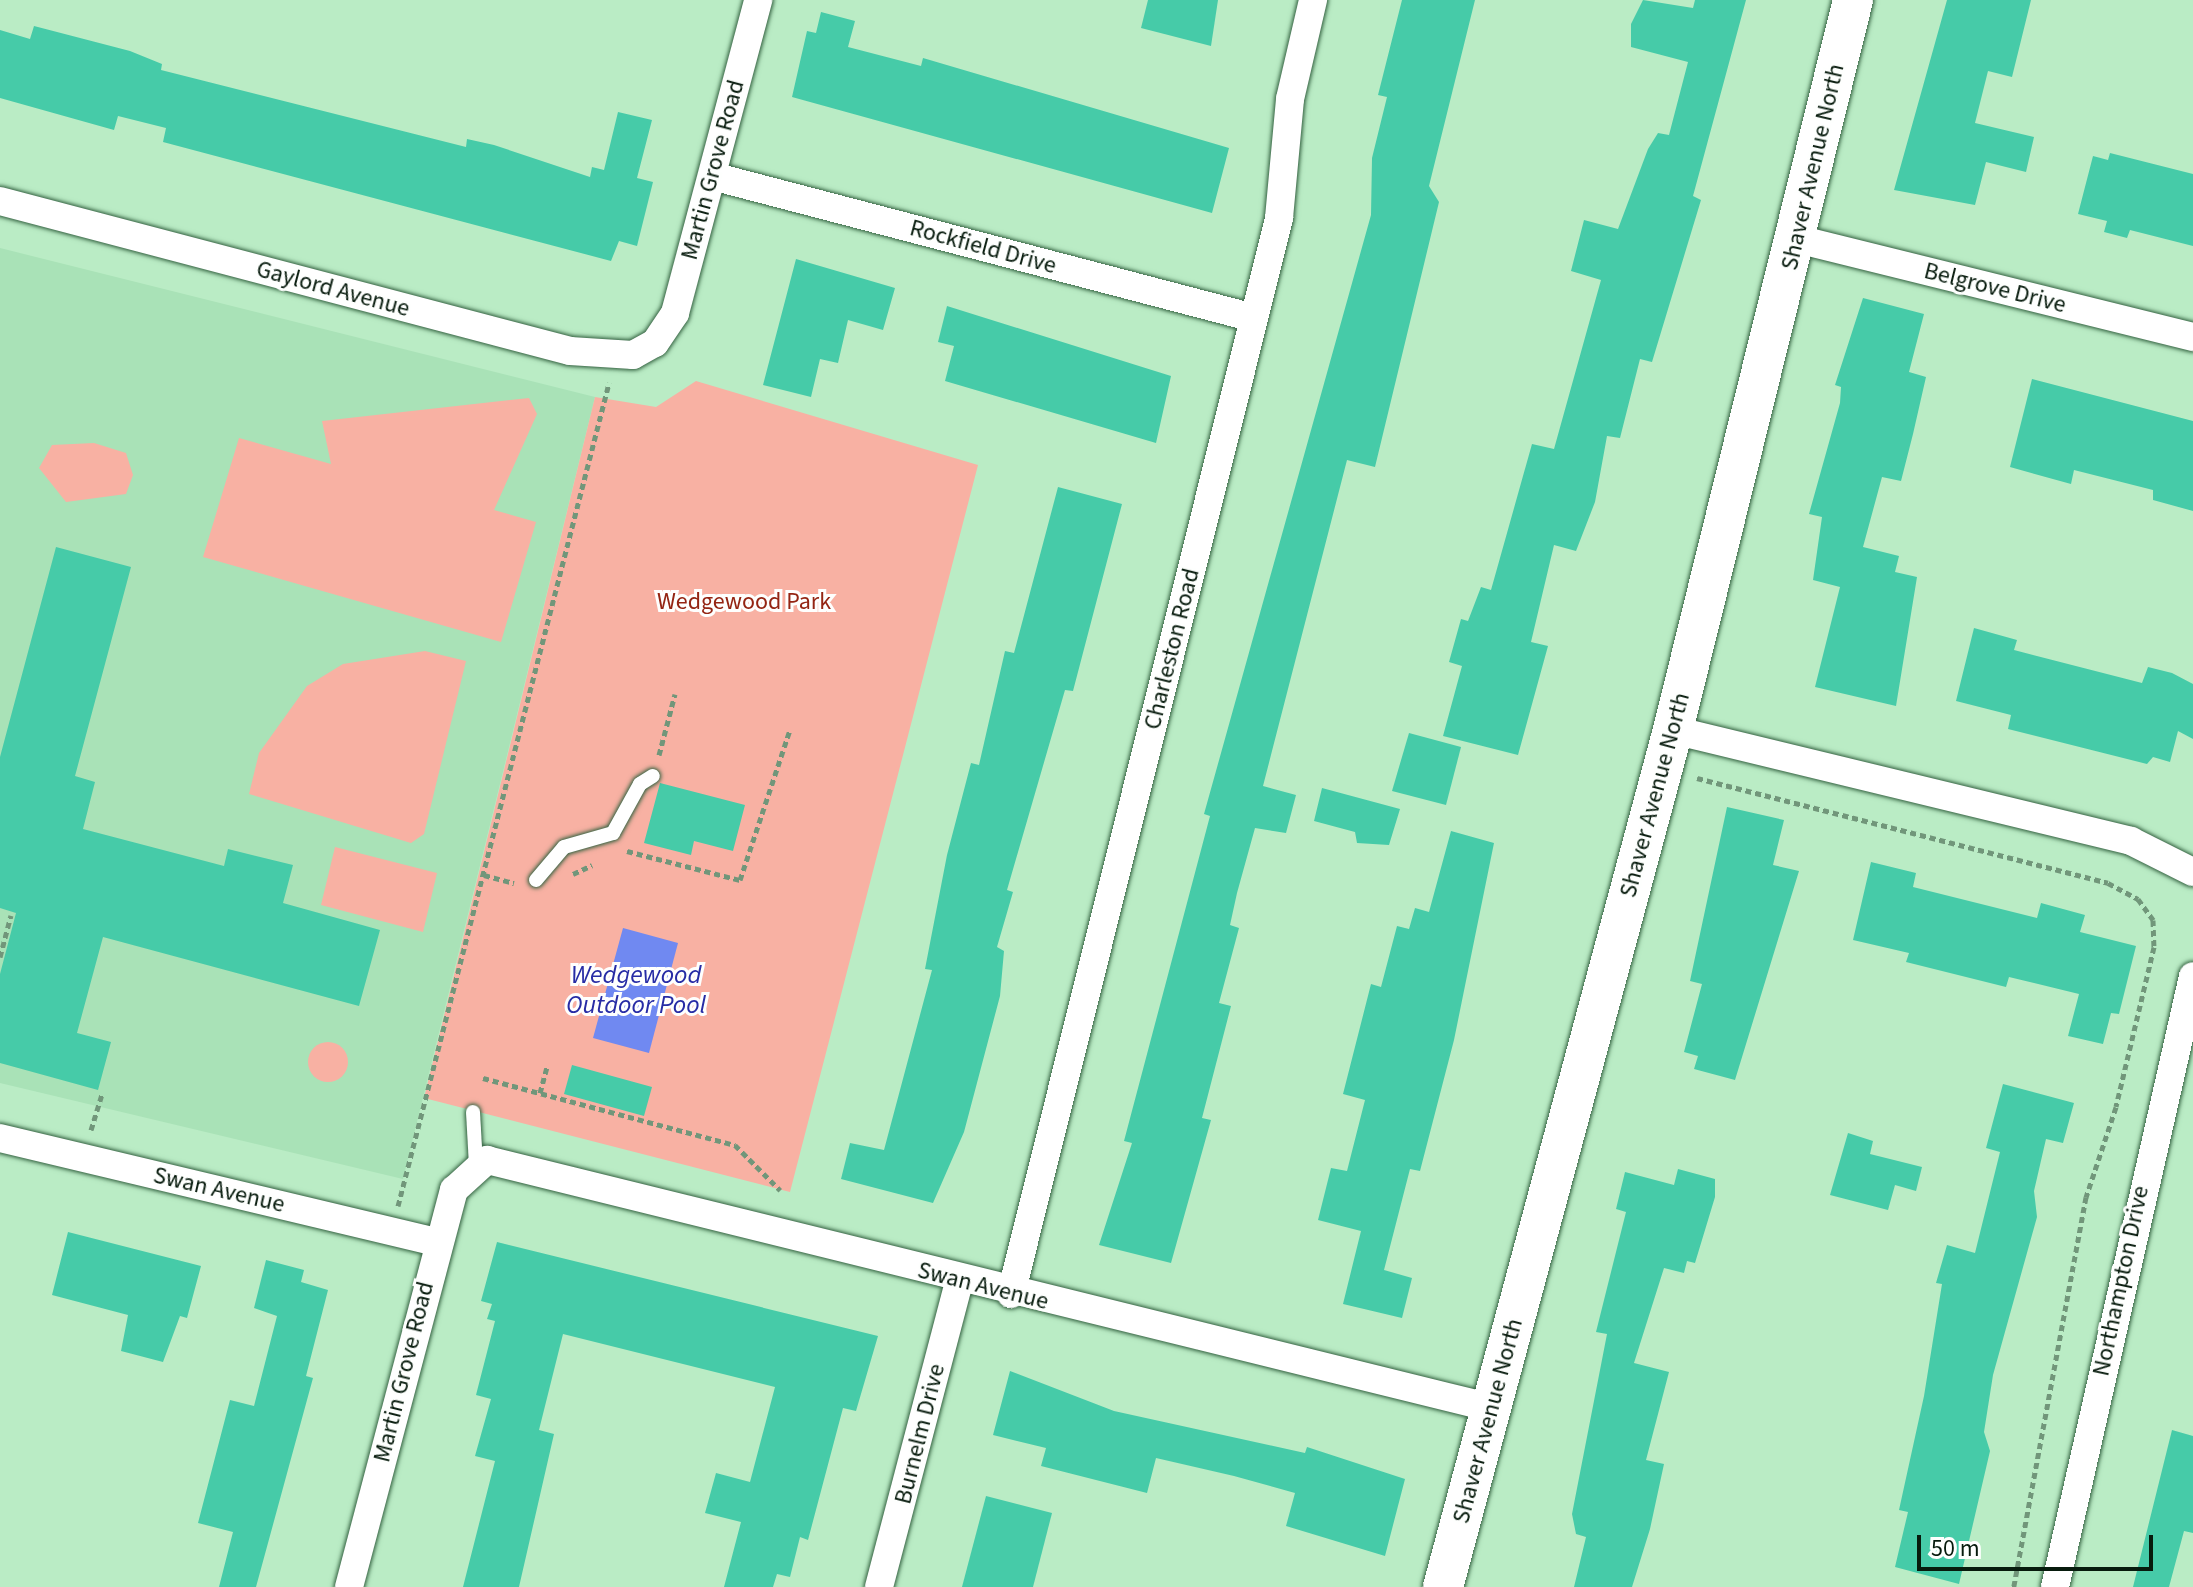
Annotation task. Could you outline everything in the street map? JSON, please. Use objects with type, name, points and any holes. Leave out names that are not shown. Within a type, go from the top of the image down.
[{"type":"street","name":"Martin Grove Road","points":[[614,358],[641,352],[661,336],[675,313],[758,0]]},
{"type":"street","name":"Charleston Road","points":[[1011,1294],[1279,218],[1290,99],[1313,0]]},
{"type":"street","name":"Shaver Avenue North","points":[[1443,1587],[1673,730],[1797,239],[1853,0]]},
{"type":"street","name":"Rockfield Drive","points":[[712,176],[1254,318]]},
{"type":"street","name":"Gaylord Avenue","points":[[0,201],[614,358]]},
{"type":"street","name":"Belgrove Drive","points":[[1797,239],[2193,337]]},
{"type":"street","points":[[1673,730],[2131,841],[2193,872]]},
{"type":"street","name":"Northampton Drive","points":[[2055,1587],[2193,976]]},
{"type":"street","name":"Swan Avenue","points":[[0,1138],[438,1242]]},
{"type":"street","name":"Swan Avenue","points":[[476,1165],[507,1163],[1011,1294],[1492,1408]]},
{"type":"street","name":"Martin Grove Road","points":[[349,1587],[438,1242],[454,1190],[476,1165]]},
{"type":"street","name":"Burnelm Drive","points":[[879,1587],[959,1281]]},
{"type":"lane","points":[[528,882],[564,847],[613,833],[640,784],[653,776]]},
{"type":"lane","points":[[473,1112],[476,1165]]},
{"type":"path","points":[[392,1231],[614,358]]},
{"type":"path","points":[[629,851],[740,880],[790,730]]},
{"type":"path","points":[[1689,768],[1688,775],[2108,883],[2138,899],[2153,920],[2154,947],[2123,1078],[2086,1197],[2014,1587]]},
{"type":"path","points":[[484,875],[528,882]]},
{"type":"path","points":[[0,957],[11,915]]},
{"type":"path","points":[[540,1093],[547,1066]]},
{"type":"path","points":[[483,1078],[735,1145],[780,1190]]},
{"type":"path","points":[[83,1157],[102,1093]]},
{"type":"shaded area","points":[[0,248],[595,397],[403,1179],[0,1083]]},
{"type":"green space","name":"Wedgewood Park","points":[[696,381],[978,465],[790,1192],[424,1098],[595,397],[656,407]]},
{"type":"green space","points":[[529,398],[537,414],[494,510],[536,522],[501,642],[203,557],[239,438],[331,464],[322,421]]},
{"type":"green space","points":[[94,443],[126,453],[133,475],[126,494],[66,502],[39,468],[52,445]]},
{"type":"green space","points":[[425,651],[466,661],[424,834],[411,843],[249,794],[259,753],[307,686],[343,664]]},
{"type":"green space","points":[[335,847],[437,873],[423,932],[321,905]]},
{"type":"green space","points":[[328,1042],[342,1048],[348,1062],[342,1076],[328,1082],[314,1076],[308,1062],[314,1048]]},
{"type":"water","name":"Wedgewood Outdoor Pool","points":[[623,928],[678,943],[649,1053],[593,1038]]},
{"type":"building","points":[[1148,0],[1218,0],[1211,46],[1141,28]]},
{"type":"building","points":[[1402,0],[1475,0],[1429,186],[1439,202],[1375,467],[1347,460],[1263,786],[1296,795],[1286,833],[1255,828],[1237,893],[1230,925],[1239,928],[1219,1003],[1231,1006],[1202,1118],[1211,1120],[1171,1263],[1099,1245],[1132,1143],[1124,1141],[1210,816],[1204,814],[1371,215],[1372,158],[1387,97],[1378,95]]},
{"type":"building","points":[[1643,0],[1693,8],[1695,0],[1746,0],[1693,196],[1701,200],[1652,362],[1640,359],[1620,438],[1607,436],[1595,502],[1576,551],[1554,545],[1531,642],[1548,646],[1518,755],[1443,736],[1462,666],[1449,662],[1461,619],[1468,621],[1481,587],[1491,590],[1532,444],[1554,449],[1601,280],[1571,271],[1584,220],[1618,229],[1648,149],[1658,133],[1669,135],[1688,62],[1631,47],[1631,24]]},
{"type":"building","points":[[1947,0],[2031,0],[2012,77],[1988,71],[1975,123],[2034,137],[2026,172],[1986,162],[1975,205],[1894,190]]},
{"type":"building","points":[[821,12],[855,21],[848,47],[921,66],[923,58],[1229,148],[1212,213],[792,97],[807,31],[816,33]]},
{"type":"building","points":[[34,26],[130,51],[162,64],[161,70],[466,147],[467,139],[494,145],[590,177],[592,167],[604,170],[618,112],[652,120],[637,178],[653,182],[637,246],[619,241],[611,261],[163,142],[166,128],[118,116],[114,130],[0,98],[0,30],[30,39]]},
{"type":"building","points":[[2110,153],[2193,174],[2193,246],[2130,230],[2127,238],[2104,232],[2107,221],[2078,214],[2093,156],[2108,160]]},
{"type":"building","points":[[796,259],[895,288],[883,330],[848,320],[838,363],[820,359],[811,397],[763,385]]},
{"type":"building","points":[[1863,298],[1924,314],[1909,372],[1926,377],[1901,481],[1882,477],[1863,547],[1899,556],[1895,572],[1917,577],[1896,706],[1815,687],[1840,587],[1813,580],[1822,517],[1809,514],[1840,403],[1841,387],[1835,385]]},
{"type":"building","points":[[947,306],[1171,376],[1156,443],[945,381],[954,346],[938,342]]},
{"type":"building","points":[[2032,379],[2193,421],[2193,511],[2153,500],[2153,490],[2074,470],[2071,484],[2010,467]]},
{"type":"building","points":[[1058,487],[1122,504],[1073,691],[1065,690],[1007,890],[1013,892],[997,947],[1004,951],[1000,996],[964,1132],[933,1203],[841,1179],[850,1143],[884,1150],[932,970],[925,969],[947,855],[971,763],[979,765],[1005,651],[1014,653]]},
{"type":"building","points":[[56,547],[131,567],[75,776],[95,782],[83,829],[224,866],[228,849],[293,865],[283,903],[380,930],[359,1006],[103,937],[77,1033],[111,1042],[98,1090],[0,1063],[0,974],[16,913],[0,908],[0,757]]},
{"type":"building","points":[[1974,628],[2017,640],[2014,650],[2142,683],[2148,667],[2172,673],[2193,684],[2193,739],[2178,731],[2170,762],[2153,757],[2147,764],[2008,729],[2011,715],[1956,701]]},
{"type":"building","points":[[1409,733],[1461,747],[1446,805],[1392,791]]},
{"type":"building","points":[[660,783],[745,805],[733,851],[694,841],[691,855],[644,843]]},
{"type":"building","points":[[1322,788],[1400,809],[1389,845],[1357,843],[1355,832],[1314,821]]},
{"type":"building","points":[[1727,807],[1784,820],[1773,865],[1799,871],[1735,1080],[1694,1069],[1698,1056],[1684,1052],[1702,984],[1690,981]]},
{"type":"building","points":[[1451,831],[1494,843],[1454,1040],[1420,1171],[1410,1169],[1384,1270],[1412,1278],[1402,1318],[1343,1304],[1361,1231],[1318,1220],[1331,1168],[1347,1171],[1365,1100],[1343,1094],[1371,984],[1381,987],[1397,926],[1409,929],[1415,908],[1429,912]]},
{"type":"building","points":[[1871,862],[1916,873],[1913,887],[2037,918],[2041,903],[2085,915],[2080,932],[2136,946],[2119,1014],[2111,1013],[2103,1044],[2068,1036],[2079,994],[2009,977],[2006,987],[1906,962],[1909,953],[1853,940]]},
{"type":"building","points":[[572,1065],[652,1087],[644,1116],[564,1094]]},
{"type":"building","points":[[2003,1084],[2074,1103],[2063,1143],[2046,1139],[2034,1191],[2037,1217],[1993,1375],[1984,1432],[1990,1451],[1959,1584],[1895,1567],[1908,1512],[1899,1510],[1924,1396],[1942,1284],[1936,1283],[1947,1245],[1975,1253],[2000,1152],[1986,1148]]},
{"type":"building","points":[[1848,1133],[1873,1141],[1870,1154],[1922,1167],[1916,1191],[1895,1185],[1888,1210],[1830,1195]]},
{"type":"building","points":[[1678,1169],[1715,1179],[1715,1197],[1695,1263],[1687,1261],[1684,1273],[1664,1268],[1634,1363],[1669,1372],[1646,1460],[1664,1464],[1650,1529],[1632,1587],[1574,1587],[1586,1537],[1576,1534],[1572,1514],[1607,1334],[1596,1332],[1626,1212],[1616,1209],[1625,1172],[1674,1185]]},
{"type":"building","points":[[68,1232],[201,1266],[187,1318],[180,1316],[163,1362],[121,1351],[128,1315],[52,1295]]},
{"type":"building","points":[[497,1242],[878,1336],[856,1411],[843,1408],[808,1540],[800,1537],[790,1577],[777,1574],[773,1587],[724,1587],[741,1522],[705,1513],[716,1473],[750,1482],[775,1387],[563,1334],[539,1430],[554,1434],[519,1587],[463,1587],[495,1461],[475,1456],[491,1399],[476,1395],[495,1321],[487,1319],[492,1304],[481,1301]]},
{"type":"building","points":[[266,1260],[304,1270],[301,1282],[328,1290],[306,1376],[313,1378],[256,1587],[219,1587],[233,1532],[198,1523],[230,1400],[254,1406],[277,1316],[254,1308]]},
{"type":"building","points":[[1010,1371],[1114,1411],[1305,1453],[1307,1447],[1405,1479],[1385,1556],[1286,1526],[1295,1493],[1234,1476],[1156,1458],[1147,1493],[1041,1466],[1046,1448],[993,1435]]},
{"type":"building","points":[[2172,1430],[2193,1436],[2193,1533],[2184,1531],[2169,1587],[2133,1587]]},
{"type":"building","points":[[986,1496],[1052,1513],[1033,1587],[962,1587]]}]
